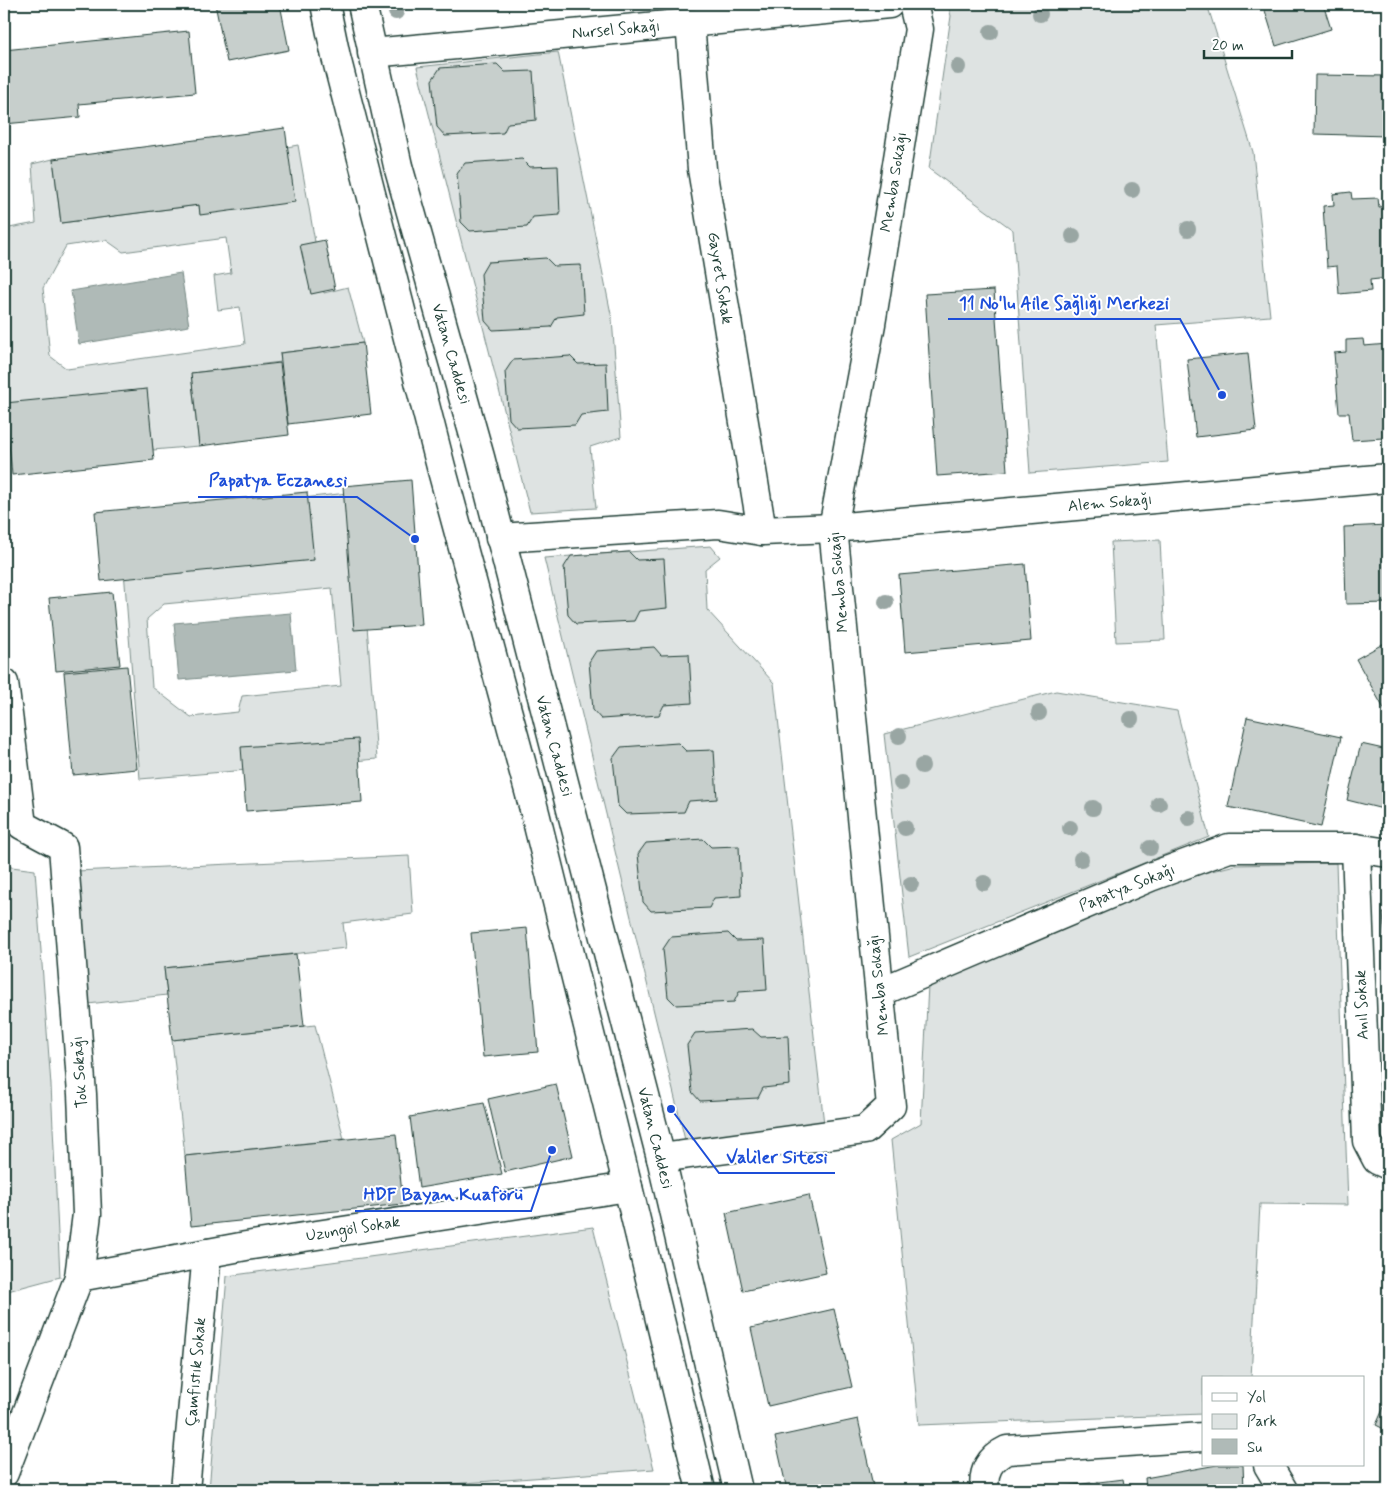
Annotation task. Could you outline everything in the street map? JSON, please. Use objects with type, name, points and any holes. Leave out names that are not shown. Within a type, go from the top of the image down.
[{"type":"street","points":[[325,4],[336,57],[441,467],[535,813],[628,1187],[697,1490]]},
{"type":"street","name":"Vatan Caddesi","points":[[362,4],[398,166],[480,457],[661,1158],[738,1490]]},
{"type":"street","name":"Nursel Sokağı","points":[[372,53],[889,4]]},
{"type":"street","name":"Memba Sokağı","points":[[661,1158],[865,1130],[891,1106],[833,528],[871,324],[919,29],[913,4]]},
{"type":"street","name":"Gayret Sokak","points":[[690,23],[702,169],[762,531]]},
{"type":"street","name":"Alem Sokağı","points":[[500,538],[718,524],[762,531],[833,528],[1388,478]]},
{"type":"street","name":"Tok Sokağı","points":[[4,683],[22,825],[63,847],[82,1094],[87,1214],[79,1277],[4,1472]]},
{"type":"street","name":"Papatya Sokağı","points":[[880,992],[1150,877],[1229,848],[1356,848],[1388,853]]},
{"type":"street","name":"Anıl Sokak","points":[[1356,848],[1367,1141],[1383,1162]]},
{"type":"street","name":"Uzungöl Sokak","points":[[79,1277],[246,1246],[628,1187]]},
{"type":"street","name":"Çamfıstık Sokak","points":[[185,1490],[207,1253]]},
{"type":"street","points":[[985,1490],[985,1473],[990,1462],[997,1454],[1007,1450],[1202,1437]]},
{"type":"street","points":[[1269,1466],[1283,1490]]},
{"type":"green space","points":[[948,4],[1207,4],[1253,152],[1270,316],[1156,325],[1168,462],[1030,473],[1013,230],[929,169],[951,16]]},
{"type":"green space","points":[[558,52],[612,319],[621,437],[590,447],[596,508],[530,512],[417,67]]},
{"type":"green space","points":[[298,145],[324,293],[348,287],[363,343],[280,353],[281,362],[191,373],[199,446],[153,450],[146,389],[4,407],[4,229],[36,223],[32,164],[53,159],[61,223],[199,205],[200,214],[287,147]],"holes":[[[226,238],[231,273],[214,276],[218,310],[240,307],[245,344],[67,369],[50,356],[43,288],[66,246],[106,240],[123,252]]]},
{"type":"green space","points":[[357,492],[377,759],[140,779],[120,518]],"holes":[[[332,588],[341,686],[242,696],[238,712],[191,717],[152,687],[147,619],[164,604]]]},
{"type":"green space","points":[[1160,540],[1165,640],[1116,642],[1111,542]]},
{"type":"green space","points":[[711,546],[720,557],[705,569],[707,610],[774,683],[824,1124],[685,1140],[544,558]]},
{"type":"green space","points":[[1056,691],[1177,711],[1209,837],[909,957],[884,734]]},
{"type":"green space","points":[[409,856],[413,914],[343,923],[346,948],[164,968],[167,995],[88,1004],[76,871]]},
{"type":"green space","points":[[1336,863],[1348,1205],[1260,1204],[1251,1376],[1202,1376],[1202,1414],[919,1425],[891,1140],[921,1123],[928,985],[1173,881],[1235,865]]},
{"type":"green space","points":[[4,866],[35,870],[51,1085],[60,1277],[4,1292]]},
{"type":"green space","points":[[315,1025],[344,1139],[185,1156],[172,1040]]},
{"type":"green space","points":[[593,1227],[654,1469],[370,1490],[209,1490],[227,1276]]},
{"type":"water","points":[[181,273],[189,326],[79,344],[71,291]]},
{"type":"water","points":[[291,613],[296,670],[179,680],[174,623]]},
{"type":"building","points":[[215,4],[280,4],[289,50],[227,62]]},
{"type":"building","points":[[417,4],[474,4],[418,8]]},
{"type":"building","points":[[1263,4],[1323,4],[1331,29],[1276,46]]},
{"type":"building","points":[[189,31],[195,93],[79,104],[80,117],[4,124],[4,50]]},
{"type":"building","points":[[497,64],[505,72],[533,71],[536,120],[508,123],[503,133],[445,136],[437,127],[432,80],[440,68]]},
{"type":"building","points":[[1315,75],[1388,76],[1388,136],[1314,134]]},
{"type":"building","points":[[285,128],[295,202],[200,215],[199,205],[61,223],[53,159]]},
{"type":"building","points":[[522,159],[530,167],[558,166],[560,215],[533,217],[527,227],[470,231],[461,222],[457,174],[465,163]]},
{"type":"building","points":[[1351,192],[1352,199],[1378,198],[1379,207],[1388,206],[1388,278],[1370,280],[1371,291],[1339,294],[1337,266],[1327,267],[1323,206],[1334,205],[1333,194]]},
{"type":"building","points":[[325,240],[335,289],[311,294],[300,245]]},
{"type":"building","points":[[546,258],[554,266],[581,265],[584,314],[557,317],[551,327],[493,330],[485,321],[481,274],[488,262]]},
{"type":"building","points":[[994,290],[1007,471],[937,476],[925,294]]},
{"type":"building","points":[[1363,339],[1364,346],[1388,344],[1388,425],[1382,426],[1383,438],[1352,440],[1349,413],[1339,413],[1334,353],[1346,352],[1346,340]]},
{"type":"building","points":[[363,343],[371,414],[288,424],[280,353]]},
{"type":"building","points":[[1248,353],[1256,430],[1196,437],[1187,359]]},
{"type":"building","points":[[570,356],[578,364],[606,363],[608,412],[581,415],[575,425],[517,428],[509,419],[505,372],[513,360]]},
{"type":"building","points":[[280,363],[289,435],[199,446],[191,373]]},
{"type":"building","points":[[147,389],[154,460],[12,475],[5,403]]},
{"type":"building","points":[[411,480],[422,625],[354,630],[343,486]]},
{"type":"building","points":[[307,492],[314,560],[101,581],[95,512]]},
{"type":"building","points":[[1388,525],[1388,603],[1346,604],[1344,527]]},
{"type":"building","points":[[629,552],[637,560],[664,559],[667,608],[639,611],[634,621],[576,624],[568,615],[564,567],[571,556]]},
{"type":"building","points":[[1025,564],[1031,641],[905,652],[899,575]]},
{"type":"building","points":[[112,592],[120,665],[56,671],[49,598]]},
{"type":"building","points":[[1388,641],[1388,716],[1356,659]]},
{"type":"building","points":[[654,647],[661,655],[689,654],[692,703],[664,705],[659,715],[601,719],[593,710],[589,662],[596,651]]},
{"type":"building","points":[[127,666],[137,769],[73,775],[64,672]]},
{"type":"building","points":[[1247,717],[1341,737],[1321,827],[1228,807]]},
{"type":"building","points":[[358,739],[362,802],[246,811],[241,747]]},
{"type":"building","points":[[678,743],[686,751],[714,750],[717,799],[689,801],[684,812],[626,814],[618,806],[613,758],[621,747]]},
{"type":"building","points":[[1361,744],[1388,750],[1387,810],[1347,800]]},
{"type":"building","points":[[703,839],[711,847],[739,846],[741,896],[714,898],[709,908],[651,911],[643,902],[638,854],[646,843]]},
{"type":"building","points":[[1383,913],[1388,913],[1388,951],[1386,951]]},
{"type":"building","points":[[527,928],[538,1052],[483,1057],[471,933]]},
{"type":"building","points":[[728,933],[736,941],[764,940],[767,990],[739,992],[734,1002],[676,1005],[668,997],[663,949],[671,937]]},
{"type":"building","points":[[296,954],[304,1026],[172,1040],[164,968]]},
{"type":"building","points":[[752,1029],[761,1037],[788,1036],[790,1085],[763,1088],[758,1098],[700,1101],[692,1092],[687,1045],[695,1033]]},
{"type":"building","points":[[556,1084],[573,1156],[505,1172],[488,1099]]},
{"type":"building","points":[[484,1103],[502,1174],[419,1188],[410,1117]]},
{"type":"building","points":[[396,1134],[403,1204],[191,1226],[185,1156]]},
{"type":"building","points":[[809,1195],[826,1273],[743,1291],[726,1213]]},
{"type":"building","points":[[834,1309],[852,1387],[768,1406],[751,1328]]},
{"type":"building","points":[[1388,1398],[1388,1431],[1376,1425]]},
{"type":"building","points":[[858,1419],[874,1490],[787,1490],[775,1437]]},
{"type":"building","points":[[1211,1466],[1243,1466],[1244,1490],[1146,1490],[1145,1478]]},
{"type":"building","points":[[1123,1479],[1125,1490],[1034,1490]]},
{"type":"place","name":"11 No'lu Aile Sağlığı Merkezi","points":[[1222,395]]},
{"type":"place","name":"Papatya Eczanesi","points":[[415,539]]},
{"type":"place","name":"Valiler Sitesi","points":[[671,1109]]},
{"type":"place","name":"HDF Bayan Kuaförü","points":[[552,1150]]}]
